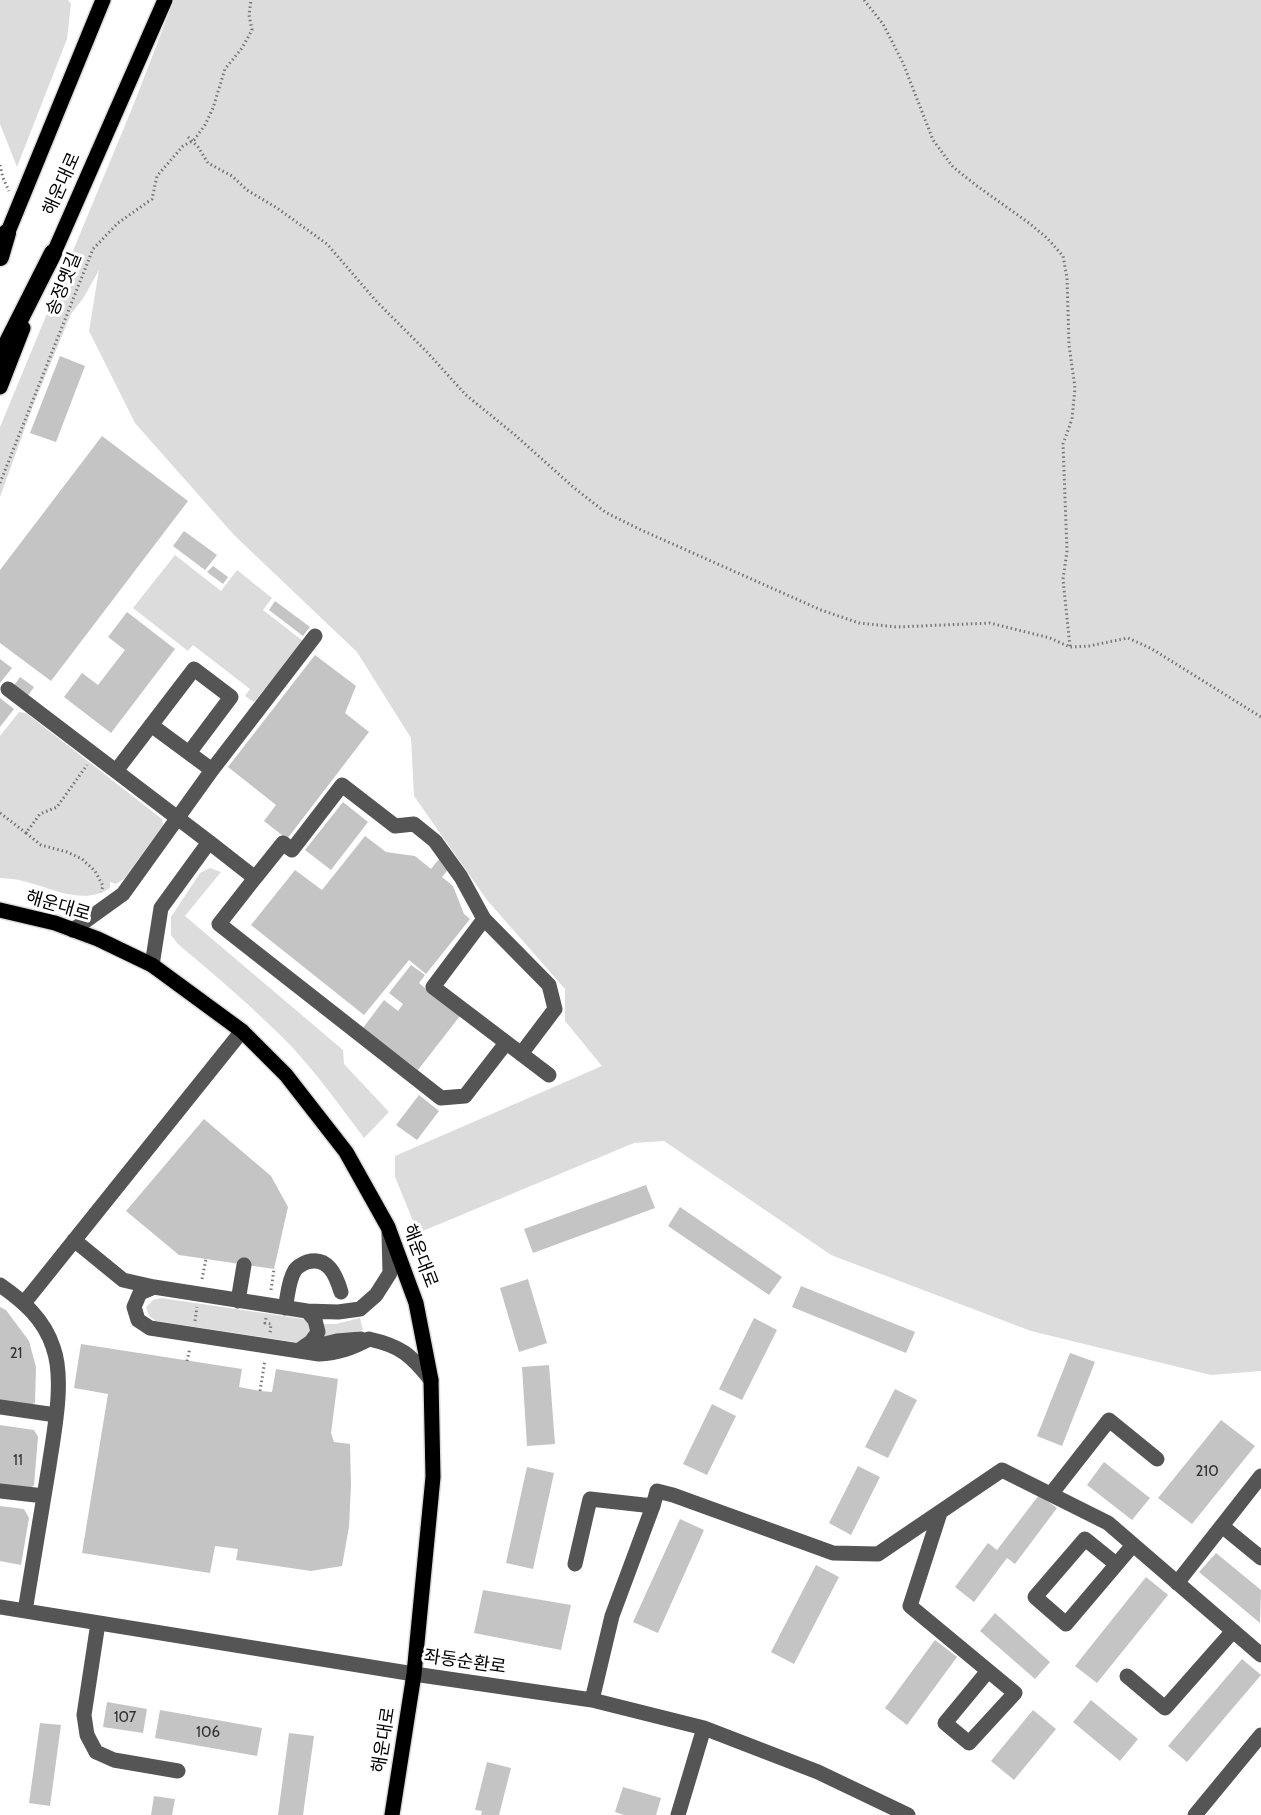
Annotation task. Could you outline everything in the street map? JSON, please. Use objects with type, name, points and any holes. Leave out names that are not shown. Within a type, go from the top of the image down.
[{"type":"highway","points":[[0,255],[8,233]]},
{"type":"highway","points":[[0,358],[53,253]]},
{"type":"main road","name":"해운대로","points":[[8,233],[103,0]]},
{"type":"main road","name":"해운대로","points":[[0,387],[53,253],[165,0]]},
{"type":"main road","name":"해운대로","points":[[0,910],[55,923],[98,939],[152,965],[242,1031],[286,1075],[346,1152],[388,1227],[417,1303],[431,1380],[433,1477],[414,1674],[392,1815]]},
{"type":"street","points":[[73,930],[123,894],[212,770],[315,636]]},
{"type":"street","points":[[116,771],[194,669],[231,697],[189,753]]},
{"type":"street","points":[[8,689],[255,878]]},
{"type":"street","points":[[151,725],[212,770]]},
{"type":"street","points":[[507,1043],[465,1096],[441,1098],[219,924],[283,843],[292,850],[342,785],[394,826],[414,824],[435,841],[461,877],[484,919],[549,985],[555,1009],[520,1054]]},
{"type":"street","points":[[152,965],[161,908],[209,842]]},
{"type":"street","points":[[484,919],[433,987],[549,1075]]},
{"type":"street","points":[[24,1303],[242,1031]]},
{"type":"street","points":[[74,1240],[123,1280],[285,1308],[338,1312],[360,1309],[376,1295],[390,1273],[388,1227]]},
{"type":"street","points":[[285,1308],[294,1272],[301,1264],[314,1260],[325,1263],[332,1269],[341,1292]]},
{"type":"street","points":[[238,1300],[244,1265]]},
{"type":"street","points":[[123,1280],[138,1320],[150,1328],[299,1350],[337,1341],[369,1339],[391,1344],[414,1359],[431,1380]]},
{"type":"street","points":[[0,1285],[39,1318],[54,1347],[58,1376],[56,1415],[25,1611]]},
{"type":"street","points":[[134,1306],[140,1293],[154,1287]]},
{"type":"street","points":[[299,1350],[311,1342],[318,1332],[315,1320],[307,1311]]},
{"type":"street","points":[[0,1407],[56,1415]]},
{"type":"street","points":[[1051,1494],[1109,1420],[1157,1459]]},
{"type":"street","points":[[592,1700],[612,1616],[657,1491],[833,1553],[878,1554],[1002,1470],[1108,1523],[1261,1655]]},
{"type":"street","points":[[1177,1582],[1261,1476]]},
{"type":"street","points":[[0,1491],[44,1496]]},
{"type":"street","points":[[575,1564],[590,1499],[653,1506]]},
{"type":"street","points":[[939,1513],[910,1606],[1015,1693],[969,1743],[945,1723],[988,1671]]},
{"type":"street","points":[[1222,1526],[1261,1558]]},
{"type":"street","points":[[1116,1564],[1085,1539],[1035,1597],[1066,1624],[1133,1545]]},
{"type":"street","name":"좌동순환로","points":[[0,1607],[414,1674],[592,1700],[704,1728],[818,1772],[908,1815]]},
{"type":"street","points":[[98,1623],[84,1715],[87,1735],[96,1752],[114,1760],[178,1770]]},
{"type":"street","points":[[1127,1676],[1165,1708],[1233,1631]]},
{"type":"street","points":[[678,1815],[704,1728]]},
{"type":"street","points":[[1195,1815],[1261,1735]]},
{"type":"path","name":"송정옛길","points":[[0,483],[93,249],[118,223],[152,199],[157,176],[205,125],[213,108],[225,69],[242,48],[252,30],[249,15],[251,0]]},
{"type":"path","points":[[864,0],[883,24],[903,63],[933,140],[953,167],[1029,223],[1063,256],[1067,278],[1069,345],[1075,388],[1072,419],[1063,444],[1067,550],[1063,579],[1070,646]]},
{"type":"path","points":[[188,137],[208,163],[232,176],[247,190],[277,208],[327,244],[376,302],[428,352],[466,395],[604,512],[811,605],[859,623],[897,627],[990,623],[1050,638],[1070,646],[1089,646],[1128,638],[1152,650],[1261,717]]},
{"type":"path","points":[[0,165],[9,191],[24,194]]},
{"type":"path","points":[[26,833],[40,814],[57,807],[94,754]]},
{"type":"path","points":[[0,813],[41,845],[67,852],[89,865],[103,886],[101,892],[107,905]]},
{"type":"shaded area","points":[[0,0],[68,0],[71,4],[67,39],[17,167],[0,124]]},
{"type":"shaded area","points":[[174,0],[1261,0],[1261,1371],[1211,1375],[1031,1331],[831,1255],[664,1141],[634,1143],[418,1233],[395,1177],[395,1156],[602,1066],[565,1021],[565,989],[487,900],[414,796],[411,738],[357,652],[234,535],[135,423],[89,331],[99,270],[84,297],[71,314],[33,406],[0,497],[0,427],[133,106]]},
{"type":"shaded area","points":[[175,555],[221,591],[237,570],[272,598],[263,610],[303,641],[254,702],[245,696],[250,689],[193,645],[188,651],[133,608]]},
{"type":"shaded area","points":[[19,712],[26,713],[162,819],[163,825],[124,879],[116,884],[110,882],[110,888],[88,896],[77,895],[19,880],[0,878],[0,736]]},
{"type":"shaded area","points":[[210,868],[221,872],[185,916],[343,1050],[344,1064],[389,1112],[364,1138],[292,1047],[222,981],[178,944],[171,935],[171,917],[200,873]]},
{"type":"shaded area","points":[[161,1298],[304,1319],[310,1325],[311,1333],[301,1343],[156,1321],[149,1316],[146,1307],[153,1300]]},
{"type":"shaded area","points":[[360,1318],[363,1330],[319,1341],[321,1324],[336,1324]]},
{"type":"building","points":[[60,356],[85,366],[56,442],[30,433]]},
{"type":"building","points":[[102,436],[188,501],[51,681],[0,643],[0,570]]},
{"type":"building","points":[[184,531],[217,555],[205,570],[173,546]]},
{"type":"building","points":[[213,566],[228,577],[223,584],[207,572]]},
{"type":"building","points":[[275,601],[310,627],[303,636],[269,610]]},
{"type":"building","points":[[127,612],[175,649],[111,733],[64,697],[82,673],[98,685],[125,650],[108,637]]},
{"type":"building","points":[[315,655],[356,686],[345,713],[369,732],[287,839],[264,821],[276,805],[228,767]]},
{"type":"building","points":[[0,659],[12,668],[0,683]]},
{"type":"building","points":[[20,677],[34,687],[27,697],[13,687]]},
{"type":"building","points":[[0,698],[14,709],[0,727]]},
{"type":"building","points":[[343,802],[368,822],[331,870],[305,850]]},
{"type":"building","points":[[365,836],[386,852],[415,856],[431,869],[439,859],[450,867],[442,877],[453,886],[464,914],[470,919],[426,974],[409,960],[364,1015],[251,925],[295,870],[322,890]]},
{"type":"building","points":[[411,965],[425,975],[419,983],[433,995],[463,1012],[418,1070],[363,1028],[384,1000],[398,1011],[403,1004],[389,993]]},
{"type":"building","points":[[419,1095],[439,1111],[417,1140],[396,1125]]},
{"type":"building","points":[[204,1119],[271,1176],[288,1207],[274,1269],[179,1255],[126,1211]]},
{"type":"building","points":[[646,1185],[655,1208],[533,1253],[524,1229]]},
{"type":"building","points":[[680,1207],[782,1277],[769,1295],[668,1226]]},
{"type":"building","points":[[528,1279],[547,1343],[519,1352],[500,1288]]},
{"type":"building","points":[[801,1286],[915,1332],[906,1353],[792,1307]]},
{"type":"building","points":[[0,1307],[6,1310],[29,1341],[36,1367],[35,1403],[29,1406],[0,1402]]},
{"type":"building","points":[[754,1318],[777,1330],[742,1400],[719,1389]]},
{"type":"building","points":[[81,1344],[242,1369],[239,1387],[260,1391],[272,1392],[276,1369],[338,1379],[331,1433],[334,1442],[350,1444],[351,1485],[349,1527],[342,1566],[311,1571],[236,1560],[238,1549],[215,1546],[210,1573],[82,1553],[108,1394],[74,1388]]},
{"type":"building","points":[[1070,1353],[1095,1362],[1062,1446],[1037,1436]]},
{"type":"building","points":[[549,1365],[555,1444],[527,1446],[522,1367]]},
{"type":"building","points":[[895,1389],[917,1400],[888,1458],[865,1447]]},
{"type":"building","points":[[712,1404],[736,1416],[707,1475],[683,1464]]},
{"type":"building","points":[[1221,1420],[1255,1446],[1192,1524],[1158,1498]]},
{"type":"building","points":[[0,1425],[34,1430],[38,1437],[34,1485],[28,1491],[0,1486]]},
{"type":"building","points":[[1104,1462],[1150,1498],[1132,1520],[1087,1485]]},
{"type":"building","points":[[858,1466],[880,1477],[851,1535],[829,1523]]},
{"type":"building","points":[[527,1467],[554,1473],[533,1569],[506,1563]]},
{"type":"building","points":[[1039,1495],[1057,1508],[1015,1564],[1007,1558],[974,1602],[955,1587],[988,1543],[997,1550]]},
{"type":"building","points":[[0,1506],[24,1509],[29,1518],[21,1565],[0,1561]]},
{"type":"building","points":[[680,1519],[704,1530],[658,1633],[633,1622]]},
{"type":"building","points":[[1216,1553],[1261,1590],[1260,1623],[1199,1572]]},
{"type":"building","points":[[816,1565],[839,1577],[794,1664],[771,1652]]},
{"type":"building","points":[[1146,1577],[1168,1595],[1097,1683],[1075,1666]]},
{"type":"building","points":[[483,1590],[571,1605],[561,1650],[474,1633]]},
{"type":"building","points":[[995,1613],[1050,1662],[1035,1679],[980,1631]]},
{"type":"building","points":[[935,1640],[957,1657],[907,1725],[885,1708]]},
{"type":"building","points":[[1242,1659],[1261,1675],[1187,1762],[1168,1746]]},
{"type":"building","points":[[1091,1700],[1138,1739],[1120,1761],[1073,1722]]},
{"type":"building","points":[[107,1702],[147,1709],[143,1733],[103,1727]]},
{"type":"building","points":[[160,1710],[262,1728],[257,1756],[155,1738]]},
{"type":"building","points":[[1033,1710],[1056,1729],[1014,1780],[991,1761]]},
{"type":"building","points":[[40,1723],[61,1725],[50,1806],[29,1803]]},
{"type":"building","points":[[289,1733],[314,1736],[303,1815],[278,1815]]},
{"type":"building","points":[[487,1762],[511,1768],[499,1815],[481,1815],[482,1811],[475,1810]]},
{"type":"building","points":[[623,1787],[661,1798],[656,1815],[624,1815],[615,1812]]},
{"type":"building","points":[[154,1796],[175,1799],[172,1815],[151,1815]]}]
